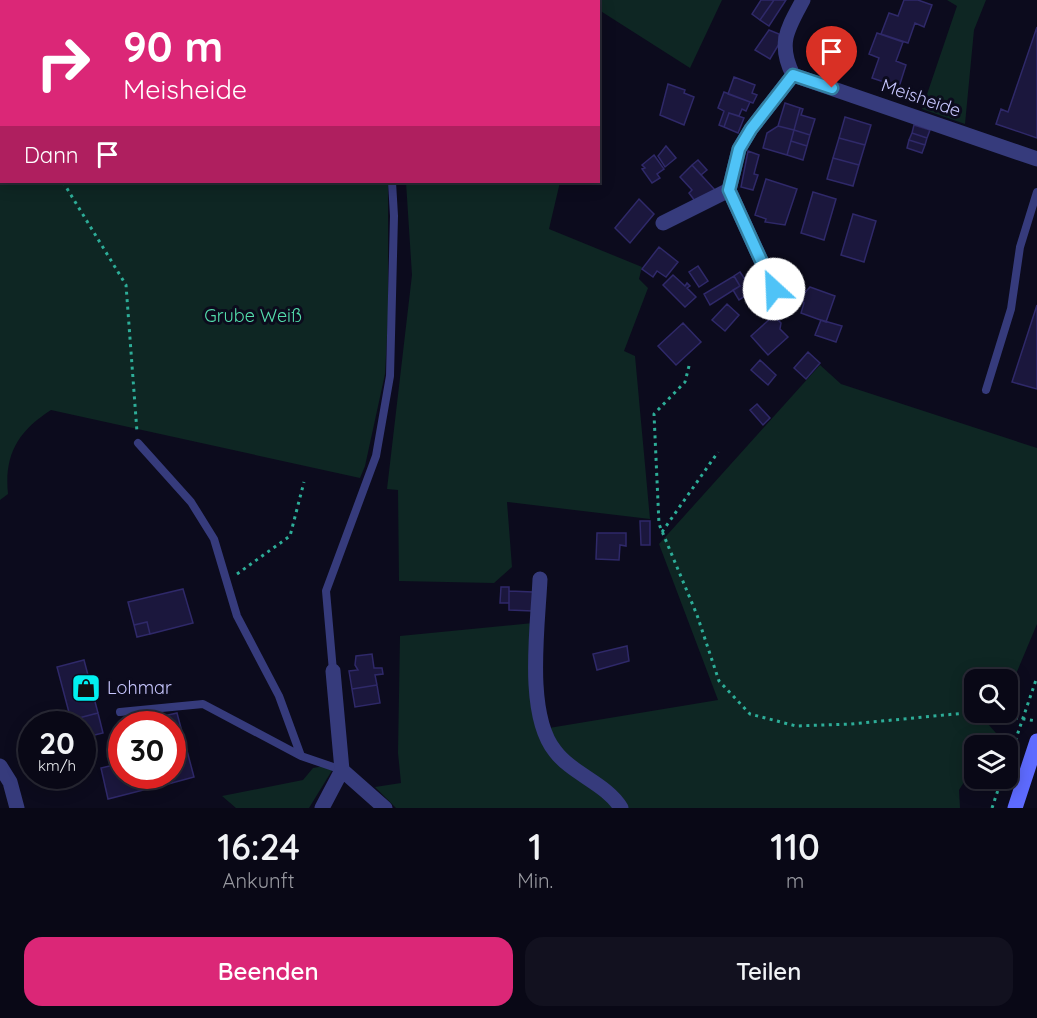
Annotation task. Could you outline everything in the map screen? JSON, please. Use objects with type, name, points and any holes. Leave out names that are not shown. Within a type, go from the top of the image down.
[{"type":"main road","points":[[1015,808],[1037,741]]},
{"type":"street","points":[[774,289],[729,190],[739,149],[751,129],[793,75],[785,59],[785,32],[803,0]]},
{"type":"street","name":"Meisheide","points":[[793,75],[1037,159]]},
{"type":"street","points":[[663,223],[729,190]]},
{"type":"street","points":[[540,579],[537,661],[538,696],[544,729],[555,752],[621,808]]},
{"type":"street","points":[[322,808],[342,770],[333,670]]},
{"type":"street","points":[[0,766],[10,782],[17,808]]},
{"type":"street","points":[[342,770],[385,808]]},
{"type":"lane","points":[[333,670],[326,591],[376,456],[390,376],[394,216],[392,183]]},
{"type":"lane","points":[[986,390],[1011,309],[1020,247],[1037,192]]},
{"type":"lane","points":[[138,443],[191,502],[214,539],[237,615],[279,696],[301,756]]},
{"type":"lane","points":[[130,711],[203,704],[301,756],[342,770]]},
{"type":"path","points":[[64,183],[126,285],[138,443]]},
{"type":"path","points":[[689,366],[685,382],[654,414],[659,524],[697,615],[719,681],[750,714],[796,726],[851,724],[964,713]]},
{"type":"path","points":[[662,532],[718,452]]},
{"type":"path","points":[[228,580],[290,536],[304,482]]},
{"type":"path","points":[[1018,735],[1037,676]]},
{"type":"path","points":[[1018,716],[1037,721]]},
{"type":"path","points":[[992,808],[998,789]]},
{"type":"green space","points":[[600,0],[722,0],[690,68],[600,11]]},
{"type":"green space","points":[[947,0],[986,0],[974,30],[965,124],[922,109],[957,6]]},
{"type":"green space","name":"Grube Weiß","points":[[0,183],[388,183],[388,317],[385,374],[365,466],[360,478],[51,410],[30,426],[16,445],[8,467],[8,494],[0,500]]},
{"type":"green space","points":[[406,183],[560,183],[549,229],[642,267],[639,279],[648,288],[624,351],[635,356],[650,519],[507,502],[512,567],[494,583],[399,581],[398,490],[387,489],[412,275]]},
{"type":"green space","points":[[820,365],[841,384],[1037,448],[1037,624],[1018,669],[964,669],[964,723],[989,723],[996,733],[995,735],[964,735],[964,782],[959,790],[960,808],[627,808],[560,750],[549,728],[718,700],[659,544]]},
{"type":"green space","points":[[533,623],[539,730],[614,808],[396,808],[375,787],[401,783],[398,753],[400,636]]},
{"type":"green space","points":[[336,764],[309,808],[236,808],[222,796],[303,780],[313,768]]},
{"type":"building","points":[[761,0],[774,0],[760,20],[752,14]]},
{"type":"building","points":[[774,0],[786,0],[769,26],[760,20]]},
{"type":"building","points":[[904,0],[918,0],[932,5],[924,27],[915,23],[908,43],[881,34],[889,13],[898,16]]},
{"type":"building","points":[[1037,27],[1037,138],[996,124],[1001,109],[1008,112]]},
{"type":"building","points":[[769,30],[779,34],[779,44],[770,59],[755,50]]},
{"type":"building","points":[[877,33],[903,42],[896,61],[906,65],[899,87],[872,78],[879,58],[869,54]]},
{"type":"building","points":[[734,77],[755,85],[752,93],[757,95],[753,103],[728,94]]},
{"type":"building","points":[[668,84],[685,90],[684,93],[694,97],[684,125],[660,115]]},
{"type":"building","points":[[724,92],[750,102],[746,111],[742,109],[739,116],[729,113],[724,127],[719,125],[724,111],[718,108]]},
{"type":"building","points":[[785,103],[800,108],[794,130],[778,126]]},
{"type":"building","points":[[800,108],[803,109],[801,115],[815,119],[810,135],[794,130]]},
{"type":"building","points":[[729,113],[744,118],[738,133],[724,127]]},
{"type":"building","points":[[845,117],[871,125],[865,145],[839,138]]},
{"type":"building","points":[[914,125],[930,130],[927,138],[912,133]]},
{"type":"building","points":[[778,126],[794,130],[787,155],[763,148],[767,133]]},
{"type":"building","points":[[794,130],[810,135],[807,146],[791,141]]},
{"type":"building","points":[[912,133],[927,138],[925,145],[909,140]]},
{"type":"building","points":[[839,138],[865,145],[859,165],[833,158]]},
{"type":"building","points":[[909,140],[925,145],[922,153],[907,148]]},
{"type":"building","points":[[791,141],[807,146],[803,160],[787,155]]},
{"type":"building","points":[[666,146],[676,158],[665,167],[658,156]]},
{"type":"building","points":[[748,151],[759,155],[754,174],[758,175],[753,190],[741,187]]},
{"type":"building","points":[[654,155],[664,169],[657,174],[660,178],[652,183],[642,169],[645,168],[642,165]]},
{"type":"building","points":[[833,158],[859,165],[853,186],[827,179]]},
{"type":"building","points":[[698,160],[707,170],[701,175],[692,165]]},
{"type":"building","points":[[692,165],[715,190],[695,201],[689,193],[692,190],[680,177]]},
{"type":"building","points":[[766,179],[797,189],[785,225],[765,222],[766,219],[755,215]]},
{"type":"building","points":[[813,192],[836,199],[824,240],[801,233]]},
{"type":"building","points":[[639,199],[654,214],[630,243],[615,228]]},
{"type":"building","points":[[853,214],[876,221],[864,262],[841,255]]},
{"type":"building","points":[[659,247],[678,262],[666,277],[657,271],[653,277],[642,269]]},
{"type":"building","points":[[698,266],[708,281],[699,287],[689,272]]},
{"type":"building","points":[[740,272],[753,291],[739,300],[733,290],[740,286],[734,276]]},
{"type":"building","points":[[673,275],[685,286],[687,283],[690,286],[687,288],[696,297],[685,307],[663,285]]},
{"type":"building","points":[[734,276],[740,286],[710,305],[704,294]]},
{"type":"building","points":[[810,287],[835,296],[826,322],[801,313],[804,303],[800,298]]},
{"type":"building","points":[[727,304],[739,315],[725,331],[712,320]]},
{"type":"building","points":[[1037,305],[1037,389],[1012,382]]},
{"type":"building","points":[[771,318],[776,318],[781,323],[780,329],[788,337],[768,355],[751,336]]},
{"type":"building","points":[[821,320],[842,326],[836,342],[815,335]]},
{"type":"building","points":[[683,323],[701,342],[676,365],[658,346]]},
{"type":"building","points":[[808,352],[820,363],[806,379],[794,368]]},
{"type":"building","points":[[760,360],[776,375],[768,385],[751,370]]},
{"type":"building","points":[[757,404],[770,418],[763,425],[750,410]]},
{"type":"building","points":[[640,521],[650,521],[650,545],[641,545]]},
{"type":"building","points":[[597,533],[626,533],[626,546],[620,545],[619,560],[596,559]]},
{"type":"building","points":[[501,587],[509,587],[509,603],[500,603]]},
{"type":"building","points":[[183,589],[193,623],[150,634],[147,622],[134,625],[128,602]]},
{"type":"building","points":[[509,591],[533,592],[533,611],[509,610]]},
{"type":"building","points":[[147,622],[150,634],[137,637],[134,625]]},
{"type":"building","points":[[627,646],[629,661],[597,670],[593,654]]},
{"type":"building","points":[[372,654],[374,668],[382,668],[383,674],[375,675],[377,685],[352,689],[349,671],[358,670],[355,665],[356,656]]},
{"type":"building","points":[[84,660],[98,713],[96,711],[69,711],[57,667]]},
{"type":"building","points":[[377,685],[380,703],[355,707],[352,689]]},
{"type":"building","points":[[98,713],[103,733],[96,735],[96,714]]},
{"type":"building","points":[[186,747],[194,777],[186,779]]},
{"type":"building","points":[[108,766],[108,789],[147,789],[108,799],[101,768]]},
{"type":"place","name":"Lohmar","points":[[86,688]]},
{"type":"route","points":[[774,289],[729,190],[739,149],[751,129],[793,75],[832,88]]}]
